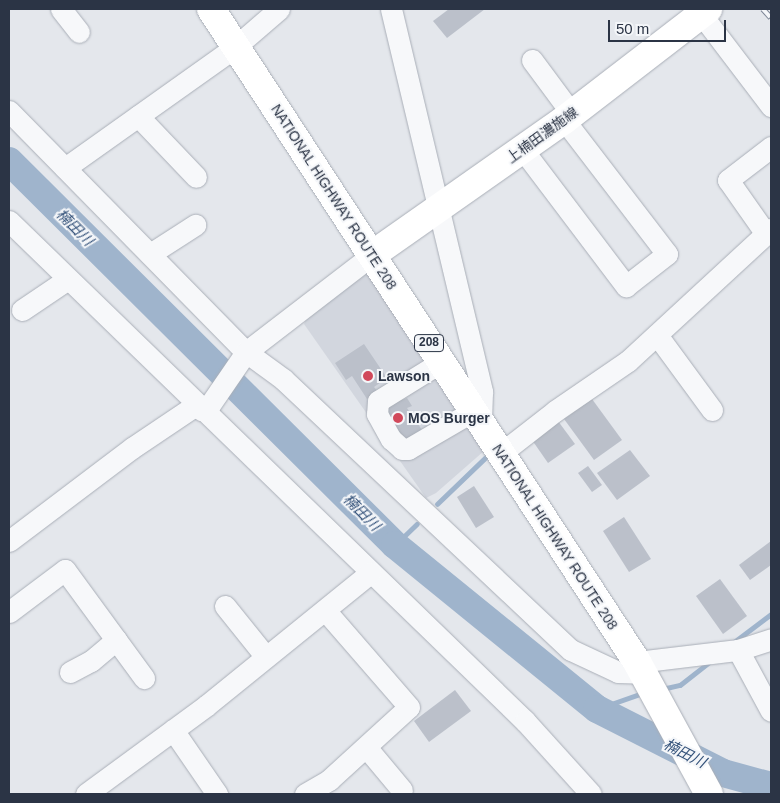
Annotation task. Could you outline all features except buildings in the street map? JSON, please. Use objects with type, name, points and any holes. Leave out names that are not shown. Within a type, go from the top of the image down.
[{"type":"main road","name":"NATIONAL HIGHWAY ROUTE 208","points":[[211,9],[500,454],[636,671],[709,794]]},
{"type":"main road","name":"上楠田濃施線","points":[[372,255],[523,150],[704,12]]},
{"type":"street","points":[[61,9],[79,32]]},
{"type":"street","points":[[65,168],[235,48],[279,9]]},
{"type":"street","points":[[391,9],[482,392],[477,418],[408,449],[402,449],[391,439],[377,414],[378,401],[441,362]]},
{"type":"street","points":[[704,12],[771,106]]},
{"type":"street","points":[[523,150],[626,286],[667,254],[568,117],[532,60]]},
{"type":"street","points":[[9,111],[150,254],[245,354],[283,379],[571,650],[636,671],[738,650],[771,640]]},
{"type":"street","points":[[138,116],[196,177]]},
{"type":"street","points":[[500,454],[555,411],[628,361],[765,230],[728,180],[771,147]]},
{"type":"street","points":[[9,221],[202,407],[370,573],[525,721],[591,794]]},
{"type":"street","points":[[150,254],[195,225]]},
{"type":"street","points":[[9,541],[202,407],[245,354],[372,255]]},
{"type":"street","points":[[22,310],[68,279]]},
{"type":"street","points":[[657,335],[712,410]]},
{"type":"street","points":[[9,612],[65,570],[144,678]]},
{"type":"street","points":[[86,794],[173,730],[370,573]]},
{"type":"street","points":[[225,606],[266,657]]},
{"type":"street","points":[[305,794],[329,780],[409,707],[325,610]]},
{"type":"street","points":[[70,672],[91,661],[116,640]]},
{"type":"street","points":[[738,650],[771,711]]},
{"type":"street","points":[[173,730],[217,794]]},
{"type":"street","points":[[366,746],[402,790]]},
{"type":"shaded area","points":[[368,269],[484,451],[436,493],[426,498],[304,324],[307,317]]},
{"type":"waterway","name":"楠田川","points":[[9,161],[395,545],[597,709],[723,773],[771,786]]},
{"type":"waterway","points":[[437,504],[485,458]]},
{"type":"waterway","points":[[395,545],[417,524]]},
{"type":"waterway","points":[[734,642],[771,614]]},
{"type":"waterway","points":[[662,689],[680,685],[711,661]]},
{"type":"waterway","points":[[597,709],[643,693]]},
{"type":"railway","points":[[763,9],[771,18]]},
{"type":"place","name":"Lawson","points":[[368,376]]},
{"type":"place","name":"MOS Burger","points":[[398,418]]}]
